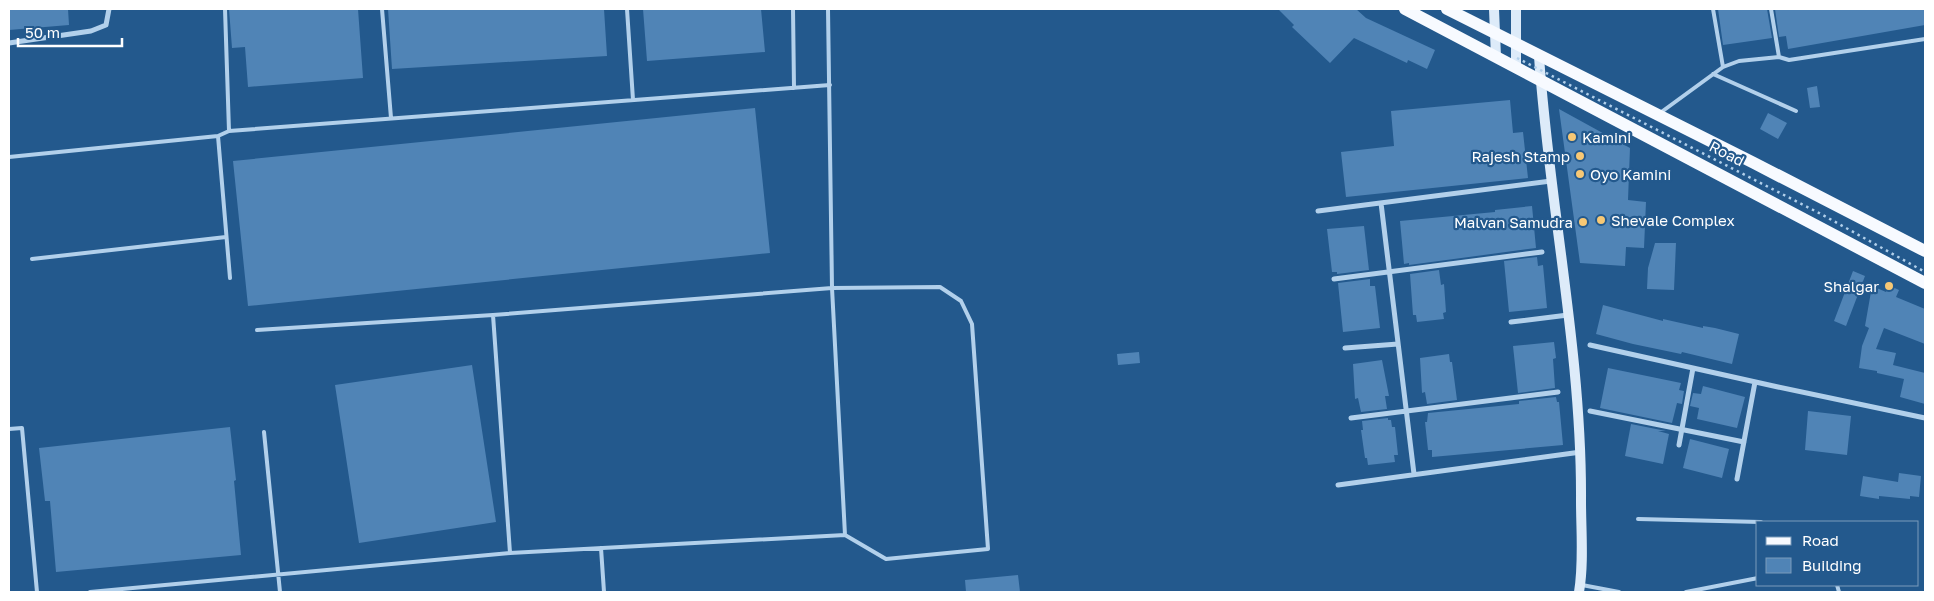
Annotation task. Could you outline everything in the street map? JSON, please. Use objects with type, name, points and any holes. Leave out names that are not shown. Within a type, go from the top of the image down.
[{"type":"main road","points":[[1405,9],[1496,57],[1517,63],[1541,82],[1925,283]]},
{"type":"main road","points":[[1447,9],[1658,114],[1925,251]]},
{"type":"street","points":[[9,43],[91,32],[106,25],[109,9]]},
{"type":"street","points":[[1494,9],[1496,57]]},
{"type":"street","points":[[1516,9],[1517,63]]},
{"type":"street","points":[[1539,56],[1569,315],[1582,452],[1580,588]]},
{"type":"street","points":[[1318,211],[1552,180]]},
{"type":"street","points":[[1381,203],[1414,474]]},
{"type":"street","points":[[1334,279],[1542,252]]},
{"type":"street","points":[[1511,322],[1569,315]]},
{"type":"street","points":[[1345,348],[1398,344]]},
{"type":"street","points":[[1590,345],[1925,418]]},
{"type":"street","points":[[1679,445],[1693,368]]},
{"type":"street","points":[[1737,479],[1755,382]]},
{"type":"street","points":[[1351,418],[1558,392]]},
{"type":"street","points":[[1590,411],[1744,442]]},
{"type":"street","points":[[1338,485],[1582,452]]},
{"type":"lane","points":[[225,9],[229,131]]},
{"type":"lane","points":[[382,9],[391,118]]},
{"type":"lane","points":[[627,9],[633,100]]},
{"type":"lane","points":[[793,9],[794,88]]},
{"type":"lane","points":[[828,9],[832,288],[845,535]]},
{"type":"lane","points":[[1713,9],[1723,67]]},
{"type":"lane","points":[[1771,9],[1779,57]]},
{"type":"lane","points":[[1658,114],[1723,67],[1739,61],[1779,57],[1789,60],[1925,39]]},
{"type":"lane","points":[[1713,74],[1796,111]]},
{"type":"lane","points":[[9,157],[218,136],[229,131],[830,85]]},
{"type":"lane","points":[[218,136],[230,278]]},
{"type":"lane","points":[[32,259],[226,238]]},
{"type":"lane","points":[[90,592],[510,552],[845,535],[886,559],[988,549],[972,324],[961,301],[940,287],[832,288],[494,315],[257,330]]},
{"type":"lane","points":[[494,315],[510,552]]},
{"type":"lane","points":[[9,429],[22,428],[38,592]]},
{"type":"lane","points":[[264,432],[280,592]]},
{"type":"lane","points":[[1638,518],[1756,522]]},
{"type":"lane","points":[[601,548],[604,592]]},
{"type":"lane","points":[[1686,592],[1756,578]]},
{"type":"lane","points":[[1580,588],[1619,592]]},
{"type":"path","name":"Road","points":[[1517,63],[1821,214],[1925,272]]},
{"type":"building","points":[[9,9],[68,9],[69,25],[9,30]]},
{"type":"building","points":[[229,9],[358,9],[363,78],[248,87],[245,47],[232,48]]},
{"type":"building","points":[[388,9],[604,9],[607,56],[392,69]]},
{"type":"building","points":[[643,9],[761,9],[765,52],[647,61]]},
{"type":"building","points":[[1278,9],[1356,9],[1366,18],[1435,50],[1427,69],[1408,60],[1407,63],[1354,38],[1330,63],[1292,27],[1294,25]]},
{"type":"building","points":[[1718,9],[1767,9],[1772,38],[1723,45]]},
{"type":"building","points":[[1775,9],[1925,9],[1925,25],[1788,49],[1786,36],[1779,37]]},
{"type":"building","points":[[1817,86],[1820,107],[1810,108],[1807,88]]},
{"type":"building","points":[[1510,100],[1513,133],[1523,132],[1528,178],[1346,197],[1341,152],[1394,146],[1391,111]]},
{"type":"building","points":[[755,108],[770,253],[248,306],[233,161]]},
{"type":"building","name":"Shevale Complex","points":[[1559,109],[1630,148],[1628,200],[1646,202],[1644,248],[1626,247],[1625,266],[1580,263]]},
{"type":"building","points":[[1768,113],[1787,123],[1778,139],[1760,129]]},
{"type":"building","points":[[1532,206],[1536,248],[1409,265],[1409,263],[1404,264],[1400,221],[1495,212],[1495,210]]},
{"type":"building","points":[[1364,226],[1369,270],[1337,274],[1337,272],[1332,272],[1327,229]]},
{"type":"building","points":[[1655,243],[1676,243],[1674,290],[1647,289],[1648,268]]},
{"type":"building","points":[[1537,257],[1538,266],[1543,265],[1547,308],[1509,312],[1504,261]]},
{"type":"building","points":[[1439,270],[1441,285],[1444,284],[1446,312],[1443,313],[1444,319],[1417,322],[1416,315],[1413,315],[1410,274]]},
{"type":"building","points":[[1853,271],[1865,276],[1846,326],[1834,321]]},
{"type":"building","points":[[1370,279],[1370,286],[1375,286],[1380,328],[1343,332],[1338,283]]},
{"type":"building","points":[[1888,285],[1899,290],[1896,297],[1925,309],[1925,344],[1884,328],[1876,349],[1896,353],[1893,365],[1925,373],[1925,404],[1900,397],[1904,379],[1859,368],[1862,346],[1869,328],[1865,326],[1872,286],[1886,292]]},
{"type":"building","points":[[1603,305],[1663,321],[1663,319],[1739,334],[1732,364],[1682,352],[1681,354],[1633,344],[1596,334]]},
{"type":"building","points":[[1554,342],[1556,358],[1553,359],[1555,388],[1518,393],[1513,346]]},
{"type":"building","points":[[1139,352],[1140,363],[1118,365],[1117,354]]},
{"type":"building","points":[[1449,354],[1450,362],[1452,362],[1457,400],[1427,404],[1425,392],[1422,393],[1420,358]]},
{"type":"building","points":[[1382,360],[1389,396],[1385,396],[1387,409],[1361,412],[1358,398],[1355,399],[1353,364]]},
{"type":"building","points":[[472,365],[496,522],[359,543],[335,385]]},
{"type":"building","points":[[1608,368],[1681,383],[1679,390],[1684,391],[1682,404],[1677,403],[1672,423],[1600,408]]},
{"type":"building","points":[[1703,386],[1745,397],[1737,428],[1697,419],[1699,408],[1690,406],[1693,393],[1701,394]]},
{"type":"building","points":[[1556,397],[1557,402],[1559,402],[1563,445],[1432,457],[1432,450],[1428,450],[1425,422],[1427,422],[1428,413],[1519,404],[1519,401]]},
{"type":"building","points":[[1808,411],[1851,416],[1847,455],[1805,450]]},
{"type":"building","points":[[1388,418],[1388,420],[1391,420],[1392,427],[1395,427],[1398,455],[1394,455],[1395,462],[1368,465],[1367,458],[1365,458],[1361,430],[1363,430],[1362,421]]},
{"type":"building","points":[[1631,424],[1666,431],[1658,431],[1669,434],[1663,464],[1625,456]]},
{"type":"building","points":[[230,427],[241,555],[56,572],[50,501],[45,501],[39,448]]},
{"type":"building","points":[[1690,439],[1729,449],[1722,478],[1683,468]]},
{"type":"building","points":[[1899,473],[1921,476],[1919,497],[1910,496],[1910,499],[1879,496],[1879,499],[1860,496],[1863,476],[1898,482]]},
{"type":"building","points":[[1018,575],[1020,592],[966,592],[965,580]]},
{"type":"place","name":"Kamini","points":[[1572,137]]},
{"type":"place","name":"Rajesh Stamp","points":[[1580,156]]},
{"type":"place","name":"Oyo Kamini","points":[[1580,174]]},
{"type":"place","name":"Shevale Complex","points":[[1601,220]]},
{"type":"place","name":"Malvan Samudra","points":[[1583,222]]},
{"type":"place","name":"Shalgar","points":[[1889,286]]}]
